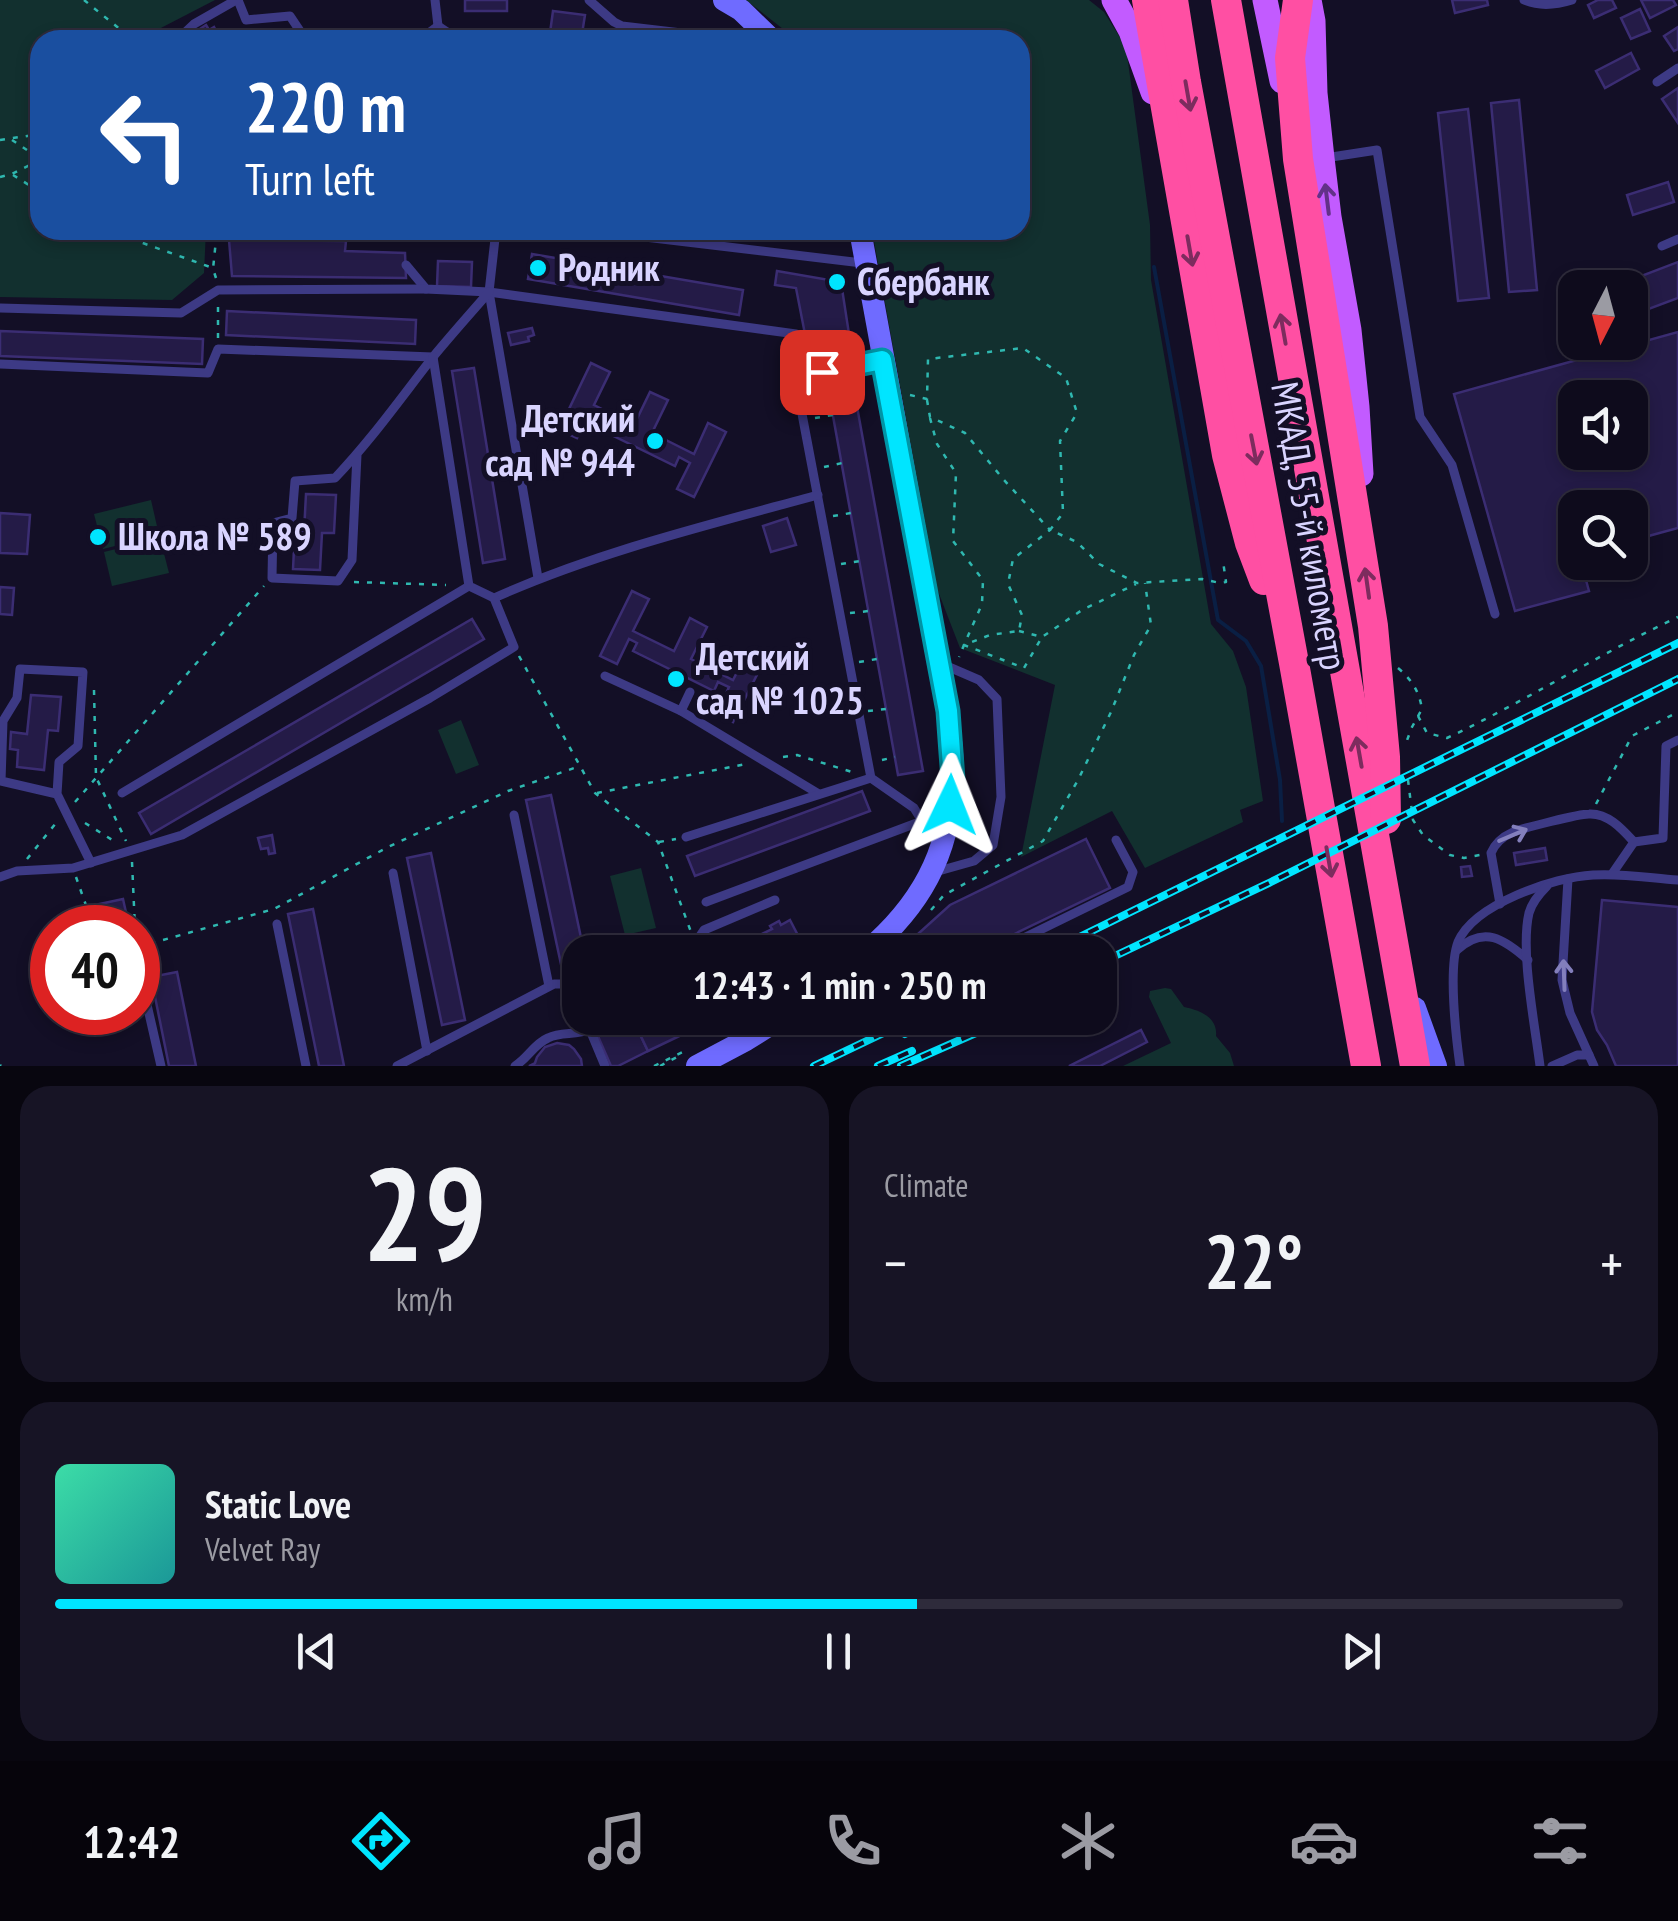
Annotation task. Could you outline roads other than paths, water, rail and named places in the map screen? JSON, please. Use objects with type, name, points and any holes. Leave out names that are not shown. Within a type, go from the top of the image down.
[{"type":"highway","points":[[1147,0],[1227,454],[1250,542],[1294,663]]},
{"type":"highway","name":"МКАД, 55-й километр","points":[[1173,0],[1366,1066]]},
{"type":"highway","name":"МКАД, 55-й километр","points":[[1226,0],[1415,1066]]},
{"type":"highway","points":[[1298,0],[1290,58],[1310,159],[1345,457],[1373,626],[1384,757],[1389,917]]},
{"type":"main road","points":[[1114,0],[1144,64],[1173,155]]},
{"type":"main road","points":[[1265,0],[1310,159]]},
{"type":"main road","points":[[1309,0],[1315,92],[1310,159]]},
{"type":"street","points":[[724,0],[762,30]]},
{"type":"street","points":[[862,240],[882,360],[946,666],[953,780],[947,822],[933,872],[917,899],[887,935]]},
{"type":"street","points":[[1395,953],[1436,1066]]},
{"type":"street","points":[[697,1066],[754,1035]]},
{"type":"lane","points":[[188,30],[237,0],[246,20],[290,16],[299,30]]},
{"type":"lane","points":[[435,0],[438,26],[444,30]]},
{"type":"lane","points":[[590,0],[622,26],[656,30]]},
{"type":"lane","points":[[1524,0],[1550,5],[1572,0]]},
{"type":"lane","points":[[433,30],[438,26]]},
{"type":"lane","points":[[1657,82],[1678,68]]},
{"type":"lane","points":[[1310,159],[1377,150],[1420,417],[1452,465],[1495,614]]},
{"type":"lane","points":[[1662,246],[1678,239]]},
{"type":"lane","points":[[495,240],[489,292],[538,578]]},
{"type":"lane","points":[[669,240],[867,263]]},
{"type":"lane","points":[[406,266],[426,289]]},
{"type":"lane","points":[[0,308],[181,313],[218,290],[426,289],[489,292],[796,334],[795,377],[871,778],[914,808],[922,821]]},
{"type":"lane","points":[[357,455],[352,560],[338,581],[272,578],[273,523],[292,518],[295,481],[335,478],[489,292]]},
{"type":"lane","points":[[0,364],[208,373],[218,349],[433,357]]},
{"type":"lane","points":[[433,357],[469,586]]},
{"type":"lane","points":[[795,377],[882,360]]},
{"type":"lane","points":[[494,598],[538,578],[639,544],[818,495]]},
{"type":"lane","points":[[0,877],[17,871],[73,868],[182,836],[514,647],[494,598],[469,586]]},
{"type":"lane","points":[[122,793],[469,586]]},
{"type":"lane","points":[[933,872],[974,861],[994,844],[1001,796],[997,699],[980,680],[946,666]]},
{"type":"lane","points":[[57,794],[0,781],[3,721],[17,698],[20,669],[82,672],[78,746],[59,762],[57,794],[91,863]]},
{"type":"lane","points":[[604,676],[681,711],[818,794]]},
{"type":"lane","points":[[681,711],[690,692]]},
{"type":"lane","points":[[1612,874],[1634,842],[1662,838],[1666,746],[1678,740]]},
{"type":"lane","points":[[686,837],[871,778]]},
{"type":"lane","points":[[1500,904],[1491,853],[1498,841],[1513,832],[1591,813],[1616,822],[1634,842]]},
{"type":"lane","points":[[514,815],[549,986]]},
{"type":"lane","points":[[706,902],[922,821],[947,822]]},
{"type":"lane","points":[[1031,935],[1128,888],[1133,872],[1116,840]]},
{"type":"lane","points":[[393,873],[427,1050]]},
{"type":"lane","points":[[1460,1066],[1452,968],[1466,929],[1517,895],[1568,879],[1612,874],[1678,880]]},
{"type":"lane","points":[[1568,879],[1562,980],[1570,1013],[1594,1066]]},
{"type":"lane","points":[[1540,1066],[1527,932],[1530,910],[1537,895],[1549,884]]},
{"type":"lane","points":[[701,935],[704,930],[776,900]]},
{"type":"lane","points":[[277,924],[306,1066]]},
{"type":"lane","points":[[1455,953],[1474,938],[1490,937],[1501,939],[1528,960]]},
{"type":"lane","points":[[397,1066],[549,986],[562,984]]},
{"type":"lane","points":[[516,1066],[544,1039],[562,1034]]},
{"type":"lane","points":[[155,1035],[162,1066]]},
{"type":"lane","points":[[592,1035],[605,1066]]},
{"type":"lane","points":[[743,1035],[746,1040]]},
{"type":"lane","points":[[1552,1066],[1577,1055],[1589,1055]]},
{"type":"waterway","points":[[1154,267],[1218,620],[1246,641],[1261,666],[1280,780],[1282,821]]},
{"type":"railway","points":[[1084,935],[1678,643]]},
{"type":"railway","points":[[1117,955],[1678,679]]},
{"type":"railway","points":[[814,1066],[879,1035]]},
{"type":"railway","points":[[901,1066],[971,1035]]},
{"type":"railway","points":[[878,1066],[912,1051]]},
{"type":"place","name":"Родник","points":[[538,268]]},
{"type":"place","name":"Сбербанк","points":[[837,282]]},
{"type":"place","name":"Детский сад № 944","points":[[655,441]]},
{"type":"place","name":"Школа № 589","points":[[98,537]]},
{"type":"place","name":"Детский сад № 1025","points":[[676,679]]}]
